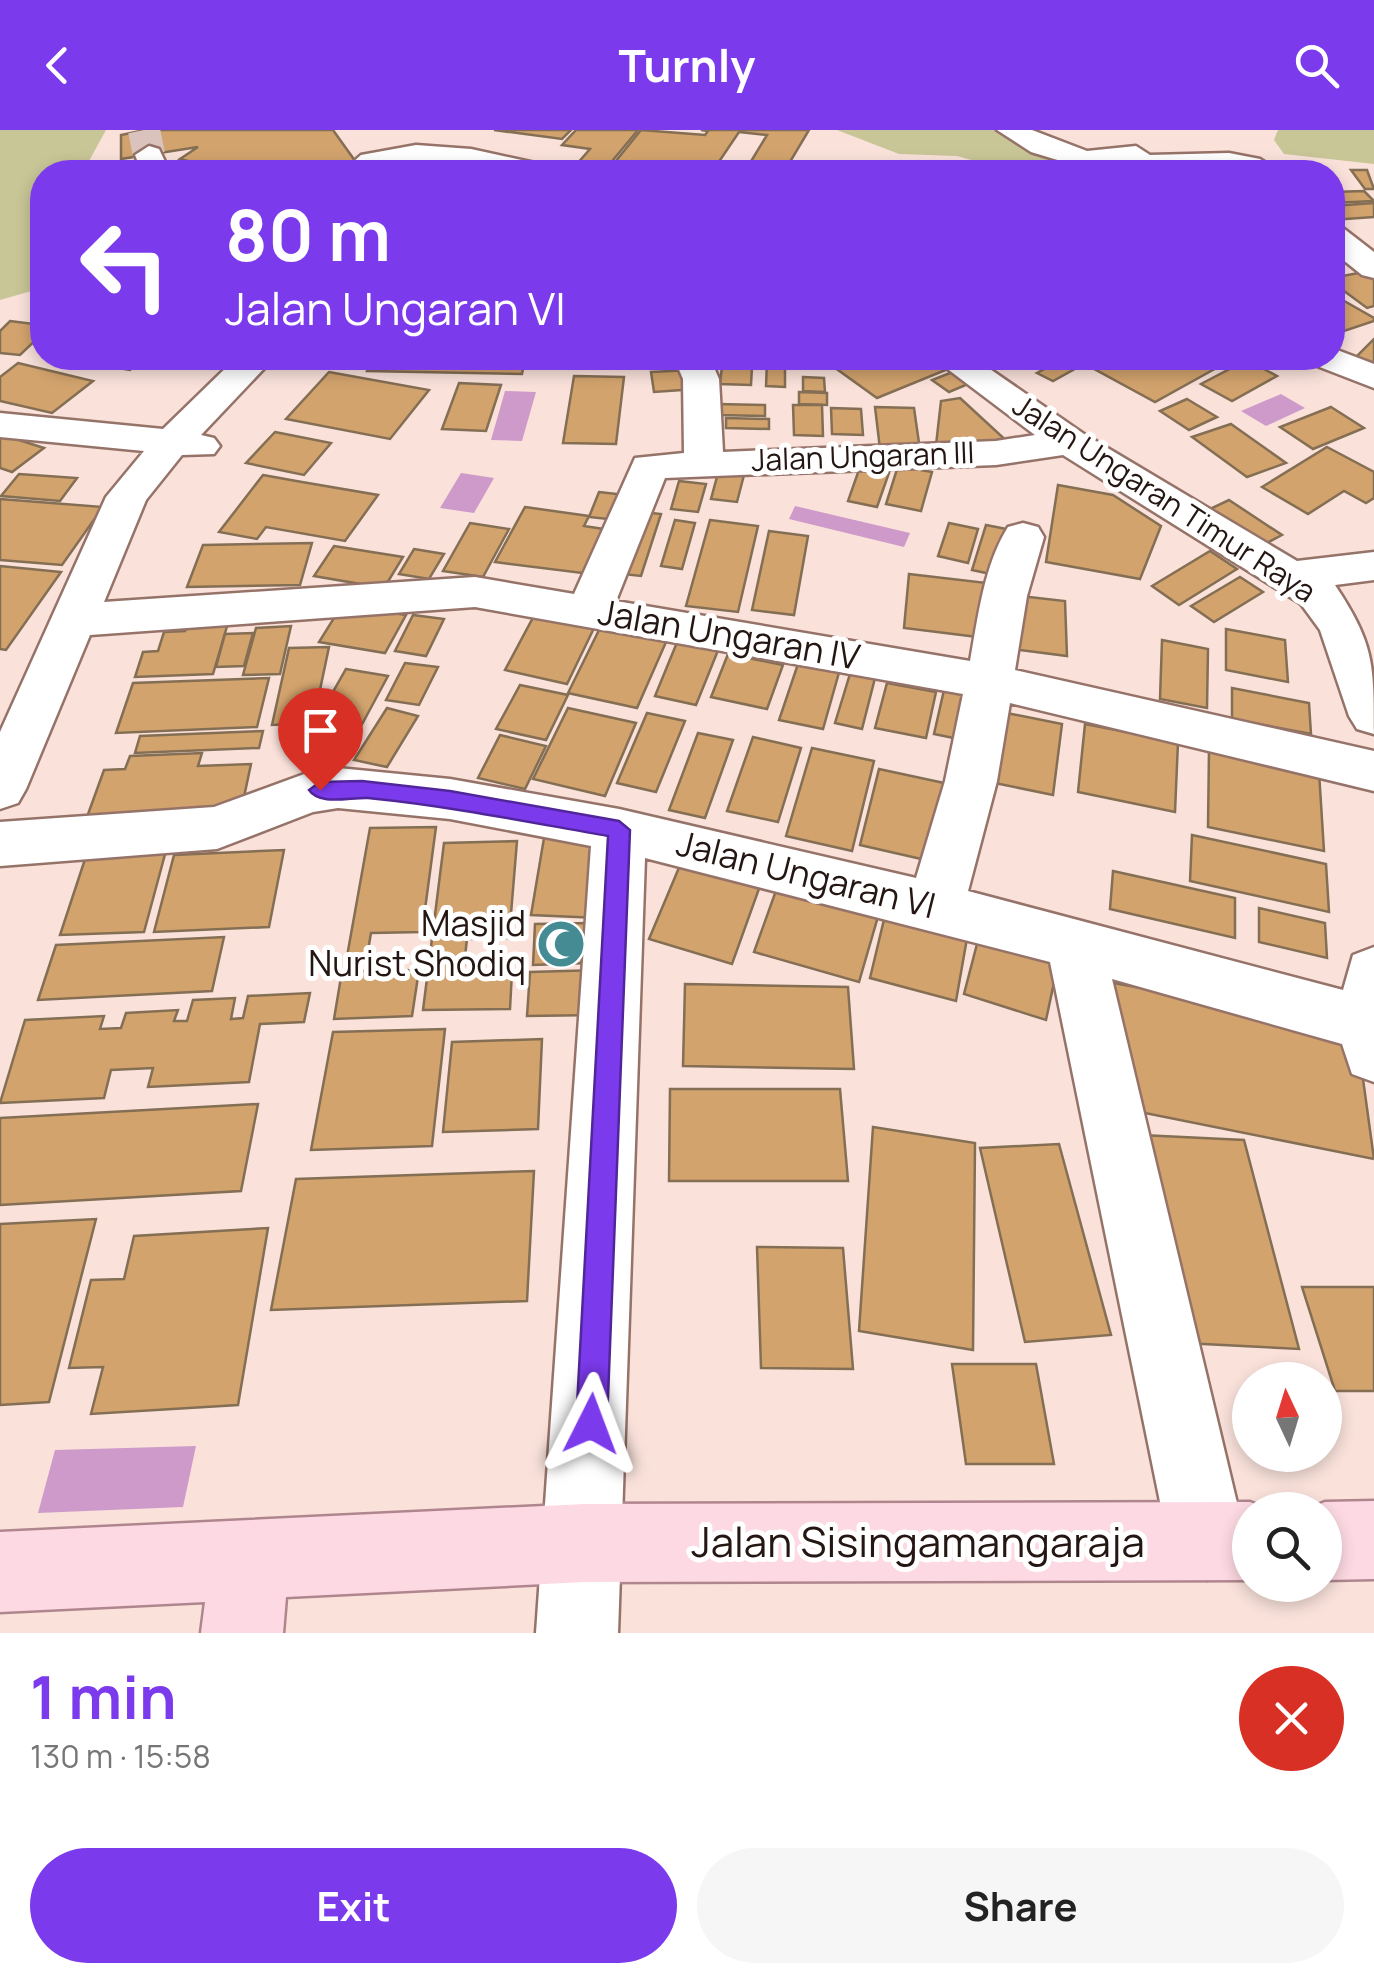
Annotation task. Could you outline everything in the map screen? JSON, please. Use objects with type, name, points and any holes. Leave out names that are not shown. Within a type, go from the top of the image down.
[{"type":"main road","points":[[1342,1540],[1374,1540]]},
{"type":"main road","name":"Jalan Sisingamangaraja","points":[[0,1572],[245,1596],[586,1543],[1229,1541]]},
{"type":"street","points":[[1011,130],[1056,160]]},
{"type":"street","points":[[1104,160],[1134,156],[1147,148],[1154,130]]},
{"type":"street","points":[[370,160],[395,152],[453,160]]},
{"type":"street","points":[[1345,245],[1374,268]]},
{"type":"street","points":[[1345,365],[1374,378]]},
{"type":"street","points":[[0,789],[117,521],[158,493],[190,444],[264,370]]},
{"type":"street","points":[[698,370],[702,379],[704,462]]},
{"type":"street","name":"Jalan Ungaran Timur Raya","points":[[968,370],[1070,442],[1317,593],[1342,628],[1374,716]]},
{"type":"street","points":[[0,425],[40,433],[190,444]]},
{"type":"street","name":"Jalan Ungaran III","points":[[590,610],[644,472],[656,466],[916,457],[1070,442]]},
{"type":"street","points":[[936,906],[971,781],[989,681],[1023,537]]},
{"type":"street","points":[[1292,576],[1374,566]]},
{"type":"street","name":"Jalan Ungaran IV","points":[[74,620],[475,592],[989,681],[1374,770]]},
{"type":"street","name":"Jalan Ungaran VI","points":[[0,844],[217,828],[306,793],[338,788],[530,810],[936,906],[1075,946],[1372,1017]]},
{"type":"street","points":[[577,1633],[586,1543],[619,830]]},
{"type":"street","points":[[1075,946],[1229,1541]]},
{"type":"shaded area","points":[[0,130],[106,130],[90,160],[30,160],[30,291],[0,300]]},
{"type":"shaded area","points":[[837,130],[1035,130],[1077,160],[971,160],[899,154]]},
{"type":"shaded area","points":[[1278,130],[1374,130],[1374,164],[1284,154],[1274,140]]},
{"type":"shaded area","points":[[505,391],[536,392],[522,441],[491,440]]},
{"type":"shaded area","points":[[1281,394],[1305,408],[1266,426],[1241,411]]},
{"type":"shaded area","points":[[461,473],[494,478],[474,513],[440,508]]},
{"type":"shaded area","points":[[795,506],[910,533],[904,547],[789,519]]},
{"type":"shaded area","points":[[196,1446],[183,1507],[38,1513],[55,1450]]},
{"type":"building","points":[[145,130],[333,130],[354,160],[180,159],[198,147],[121,159],[121,135]]},
{"type":"building","points":[[494,130],[571,130],[562,139]]},
{"type":"building","points":[[576,130],[638,130],[613,160],[580,160],[590,149],[562,145]]},
{"type":"building","points":[[641,130],[705,135],[708,131],[701,130],[809,130],[791,160],[752,160],[767,135],[739,132],[720,160],[617,160]]},
{"type":"building","points":[[1351,170],[1367,170],[1374,189],[1365,189]]},
{"type":"building","points":[[1364,191],[1374,201],[1345,202],[1345,192]]},
{"type":"building","points":[[1374,203],[1374,217],[1345,219],[1345,205]]},
{"type":"building","points":[[1374,270],[1374,306],[1367,308],[1345,292],[1345,276]]},
{"type":"building","points":[[1345,301],[1374,318],[1345,331]]},
{"type":"building","points":[[10,321],[30,324],[30,345],[20,355],[0,353],[0,331]]},
{"type":"building","points":[[1374,339],[1374,365],[1355,358]]},
{"type":"building","points":[[18,363],[30,366],[30,370],[93,381],[52,413],[0,401],[0,377]]},
{"type":"building","points":[[367,370],[523,370],[522,374]]},
{"type":"building","points":[[692,370],[696,389],[654,392],[651,372]]},
{"type":"building","points":[[722,370],[752,370],[751,385],[720,384]]},
{"type":"building","points":[[767,370],[785,370],[785,387],[766,386]]},
{"type":"building","points":[[838,370],[946,370],[877,398]]},
{"type":"building","points":[[958,370],[966,370],[980,379],[949,392],[932,380]]},
{"type":"building","points":[[1043,370],[1073,370],[1053,381],[1037,373]]},
{"type":"building","points":[[1096,370],[1213,370],[1155,402]]},
{"type":"building","points":[[1228,370],[1266,370],[1277,376],[1232,401],[1201,384]]},
{"type":"building","points":[[329,372],[429,390],[390,439],[286,419]]},
{"type":"building","points":[[574,376],[624,377],[616,444],[563,443]]},
{"type":"building","points":[[803,377],[824,378],[825,392],[803,391]]},
{"type":"building","points":[[459,383],[501,385],[486,431],[442,429]]},
{"type":"building","points":[[799,392],[827,393],[827,405],[799,404]]},
{"type":"building","points":[[960,398],[1010,444],[936,445],[941,401]]},
{"type":"building","points":[[1187,399],[1217,417],[1189,430],[1160,411]]},
{"type":"building","points":[[717,404],[765,405],[765,416],[717,415]]},
{"type":"building","points":[[793,405],[822,405],[823,436],[794,435]]},
{"type":"building","points":[[875,407],[914,408],[920,450],[880,449]]},
{"type":"building","points":[[1331,407],[1364,428],[1313,449],[1280,427]]},
{"type":"building","points":[[831,408],[861,409],[863,435],[832,434]]},
{"type":"building","points":[[726,418],[769,419],[769,429],[726,428]]},
{"type":"building","points":[[1231,424],[1286,463],[1247,477],[1192,437]]},
{"type":"building","points":[[275,432],[331,443],[304,475],[246,463]]},
{"type":"building","points":[[0,434],[44,448],[12,472],[0,468]]},
{"type":"building","points":[[1327,447],[1374,472],[1374,498],[1366,503],[1344,491],[1308,514],[1262,487]]},
{"type":"building","points":[[861,464],[890,470],[877,507],[848,501]]},
{"type":"building","points":[[898,466],[932,472],[921,511],[886,504]]},
{"type":"building","points":[[718,473],[744,475],[737,502],[711,499]]},
{"type":"building","points":[[19,474],[77,478],[60,501],[1,496]]},
{"type":"building","points":[[263,475],[378,495],[345,541],[266,527],[257,539],[219,532]]},
{"type":"building","points":[[679,481],[706,484],[698,512],[671,509]]},
{"type":"building","points":[[1058,485],[1113,495],[1161,526],[1140,579],[1046,562]]},
{"type":"building","points":[[599,492],[626,495],[617,520],[589,517]]},
{"type":"building","points":[[0,499],[103,507],[62,565],[0,560]]},
{"type":"building","points":[[1229,500],[1282,535],[1261,546],[1208,510]]},
{"type":"building","points":[[525,507],[589,516],[584,526],[617,531],[598,575],[495,562]]},
{"type":"building","points":[[634,511],[661,514],[641,576],[613,573]]},
{"type":"building","points":[[675,520],[695,523],[682,569],[661,566]]},
{"type":"building","points":[[710,520],[758,526],[738,612],[686,606]]},
{"type":"building","points":[[470,523],[509,529],[483,577],[443,571]]},
{"type":"building","points":[[949,523],[978,529],[968,563],[938,556]]},
{"type":"building","points":[[986,525],[1017,531],[1005,577],[972,570]]},
{"type":"building","points":[[769,531],[808,536],[794,615],[752,610]]},
{"type":"building","points":[[312,543],[300,585],[187,587],[203,545]]},
{"type":"building","points":[[334,546],[403,557],[384,588],[314,576]]},
{"type":"building","points":[[414,549],[444,554],[429,579],[399,574]]},
{"type":"building","points":[[1210,551],[1237,569],[1179,605],[1152,586]]},
{"type":"building","points":[[0,566],[61,572],[6,650],[0,649]]},
{"type":"building","points":[[909,574],[987,583],[986,638],[904,628]]},
{"type":"building","points":[[1240,577],[1263,592],[1214,622],[1191,606]]},
{"type":"building","points":[[1012,595],[1065,601],[1067,656],[1012,649]]},
{"type":"building","points":[[342,605],[406,615],[385,653],[319,642]]},
{"type":"building","points":[[536,612],[596,624],[567,684],[505,670]]},
{"type":"building","points":[[413,615],[444,619],[426,656],[395,651]]},
{"type":"building","points":[[604,620],[670,633],[637,708],[568,693]]},
{"type":"building","points":[[228,623],[213,674],[135,677],[143,652],[158,651],[164,632],[185,631],[187,624]]},
{"type":"building","points":[[291,626],[280,674],[243,675],[256,628]]},
{"type":"building","points":[[1226,629],[1285,640],[1288,682],[1226,670]]},
{"type":"building","points":[[253,633],[244,666],[216,667],[225,634]]},
{"type":"building","points":[[678,640],[719,648],[696,705],[655,696]]},
{"type":"building","points":[[1162,640],[1208,649],[1207,708],[1160,699]]},
{"type":"building","points":[[329,647],[313,723],[272,725],[289,648]]},
{"type":"building","points":[[728,654],[783,665],[767,709],[711,697]]},
{"type":"building","points":[[799,661],[840,669],[823,729],[779,720]]},
{"type":"building","points":[[405,663],[438,667],[419,705],[386,700]]},
{"type":"building","points":[[346,669],[388,676],[353,741],[309,734]]},
{"type":"building","points":[[850,674],[875,678],[862,729],[835,723]]},
{"type":"building","points":[[269,678],[257,727],[116,733],[133,683]]},
{"type":"building","points":[[887,683],[936,692],[926,738],[875,728]]},
{"type":"building","points":[[520,685],[568,695],[546,740],[496,729]]},
{"type":"building","points":[[1232,688],[1309,703],[1311,734],[1232,719]]},
{"type":"building","points":[[944,690],[976,696],[968,741],[934,734]]},
{"type":"building","points":[[387,708],[418,716],[387,767],[354,760]]},
{"type":"building","points":[[568,708],[636,723],[605,796],[533,779]]},
{"type":"building","points":[[997,711],[1062,724],[1053,795],[985,781]]},
{"type":"building","points":[[647,713],[685,721],[656,792],[617,783]]},
{"type":"building","points":[[1085,724],[1178,742],[1175,812],[1078,792]]},
{"type":"building","points":[[263,731],[259,748],[135,753],[140,736]]},
{"type":"building","points":[[698,733],[733,740],[705,818],[669,810]]},
{"type":"building","points":[[500,735],[546,746],[525,789],[478,778]]},
{"type":"building","points":[[753,737],[801,748],[778,822],[727,811]]},
{"type":"building","points":[[812,748],[874,761],[852,851],[786,836]]},
{"type":"building","points":[[1209,749],[1319,772],[1324,851],[1208,827]]},
{"type":"building","points":[[202,753],[198,766],[251,764],[241,811],[87,817],[104,770],[125,769],[130,756]]},
{"type":"building","points":[[879,769],[958,786],[943,864],[860,845]]},
{"type":"building","points":[[436,827],[422,932],[371,933],[366,962],[346,962],[370,828]]},
{"type":"building","points":[[545,832],[604,837],[598,918],[531,915]]},
{"type":"building","points":[[1192,835],[1326,864],[1329,912],[1190,881]]},
{"type":"building","points":[[517,841],[509,938],[467,939],[463,974],[512,972],[510,1009],[423,1010],[444,843]]},
{"type":"building","points":[[167,847],[144,932],[60,935],[88,850]]},
{"type":"building","points":[[284,850],[269,927],[154,932],[174,855]]},
{"type":"building","points":[[686,851],[765,872],[732,964],[649,939]]},
{"type":"building","points":[[1113,871],[1235,898],[1235,938],[1110,909]]},
{"type":"building","points":[[778,885],[879,913],[859,982],[754,952]]},
{"type":"building","points":[[887,907],[969,927],[956,1001],[870,978]]},
{"type":"building","points":[[1259,908],[1325,923],[1327,958],[1259,942]]},
{"type":"building","name":"Masjid Nurist Shodiq","points":[[589,923],[588,963],[533,965],[535,924]]},
{"type":"building","points":[[224,937],[212,991],[38,1000],[56,945]]},
{"type":"building","points":[[978,940],[1058,964],[1046,1020],[964,994]]},
{"type":"building","points":[[419,970],[412,1016],[334,1019],[342,971]]},
{"type":"building","points":[[600,970],[598,1015],[527,1016],[530,972]]},
{"type":"building","points":[[1114,983],[1356,1028],[1374,1159],[1115,1107]]},
{"type":"building","points":[[685,984],[848,987],[854,1069],[683,1066]]},
{"type":"building","points":[[310,993],[304,1022],[260,1024],[249,1082],[148,1087],[153,1068],[111,1070],[104,1098],[0,1103],[25,1020],[104,1016],[100,1029],[121,1028],[126,1013],[178,1010],[174,1021],[187,1021],[193,1000],[235,998],[231,1019],[243,1018],[248,996]]},
{"type":"building","points":[[445,1029],[432,1146],[311,1150],[333,1032]]},
{"type":"building","points":[[542,1039],[538,1129],[443,1132],[452,1042]]},
{"type":"building","points":[[670,1089],[840,1089],[848,1181],[669,1181]]},
{"type":"building","points":[[258,1104],[241,1191],[0,1205],[0,1118]]},
{"type":"building","points":[[873,1127],[975,1143],[973,1350],[859,1331]]},
{"type":"building","points":[[1141,1135],[1244,1140],[1299,1349],[1184,1343]]},
{"type":"building","points":[[1059,1144],[1111,1335],[1025,1342],[980,1148]]},
{"type":"building","points":[[534,1171],[527,1301],[271,1310],[296,1179]]},
{"type":"building","points":[[96,1219],[49,1402],[0,1405],[0,1224]]},
{"type":"building","points":[[268,1228],[238,1405],[91,1414],[103,1367],[69,1368],[91,1280],[124,1279],[134,1236]]},
{"type":"building","points":[[757,1247],[843,1248],[853,1369],[761,1368]]},
{"type":"building","points":[[1302,1287],[1374,1287],[1374,1391],[1342,1391],[1342,1362],[1326,1362]]},
{"type":"building","points":[[952,1364],[1036,1364],[1054,1464],[966,1464]]},
{"type":"tunnel","points":[[144,130],[149,155]]},
{"type":"place","name":"Masjid Nurist Shodiq","points":[[561,944]]},
{"type":"route","points":[[320,790],[362,789],[450,799],[530,810],[619,830],[591,1424]]}]
